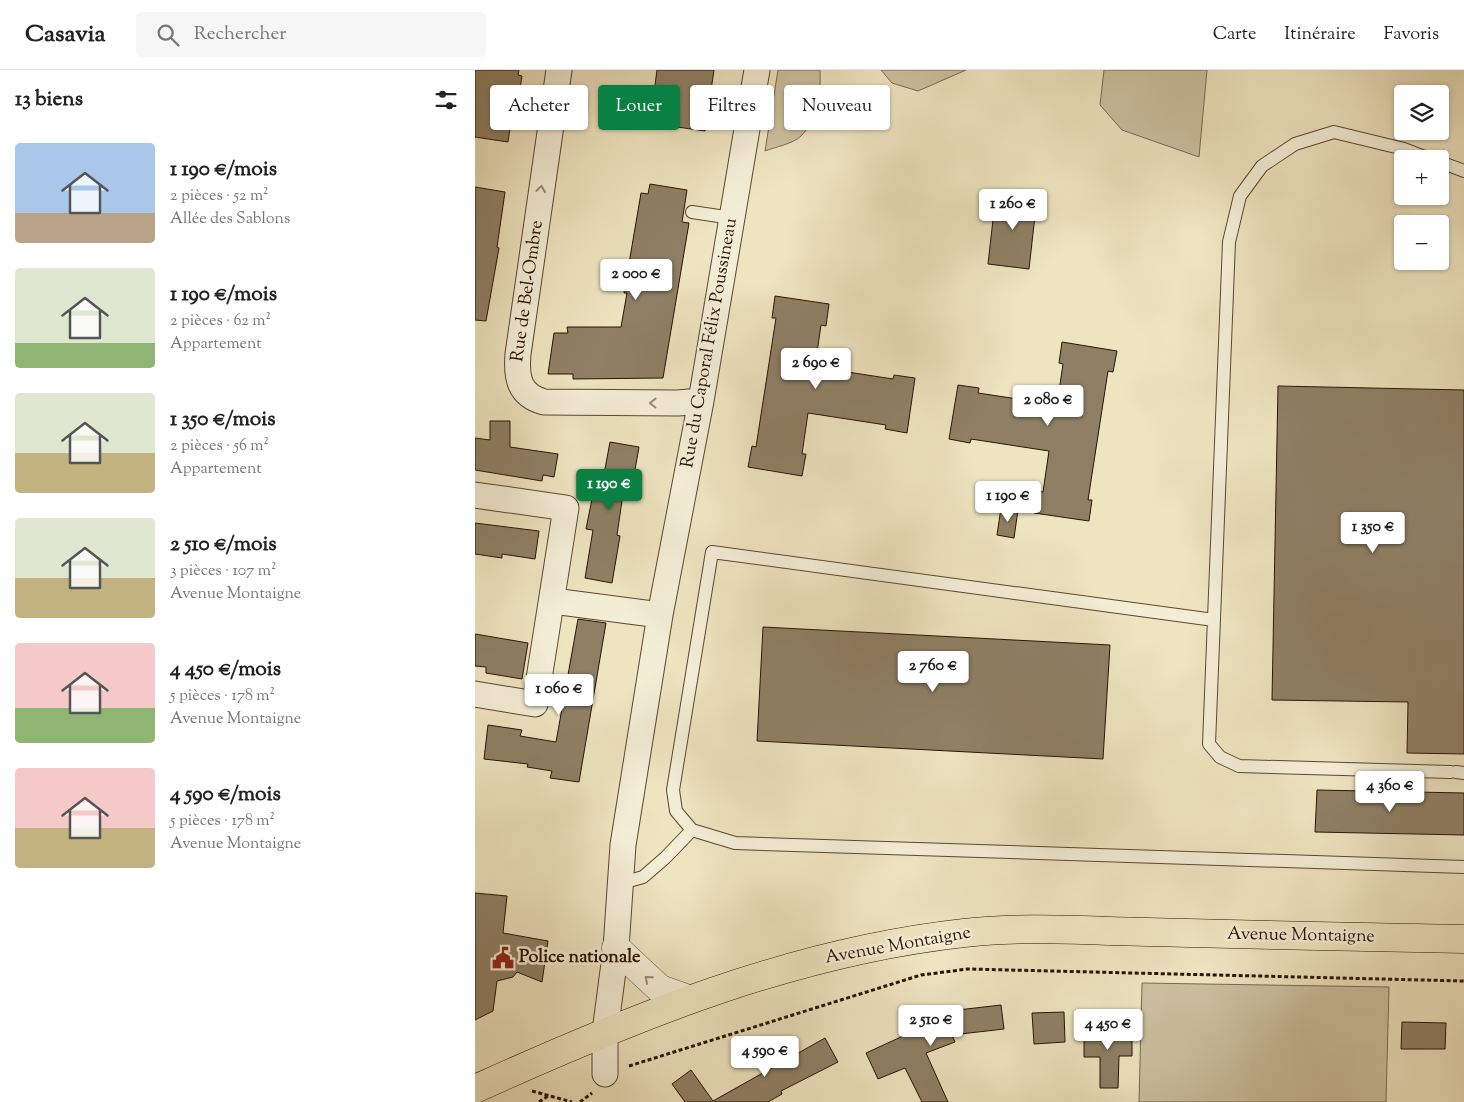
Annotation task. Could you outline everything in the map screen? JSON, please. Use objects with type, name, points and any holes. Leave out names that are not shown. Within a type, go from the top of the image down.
[{"type":"main road","name":"Avenue Montaigne","points":[[475,1088],[605,1032],[688,999],[781,968],[922,938],[966,932],[1010,930],[1464,939]]},
{"type":"street","name":"Rue de Bel-Ombre","points":[[559,70],[518,354],[517,368],[522,389],[532,399],[544,402],[678,403],[701,401]]},
{"type":"street","name":"Rue du Caporal Félix Poussineau","points":[[605,1074],[605,1032],[616,948],[623,845],[660,615],[701,401],[757,70]]},
{"type":"street","points":[[475,495],[567,508],[535,704],[475,694]]},
{"type":"street","points":[[553,601],[660,615]]},
{"type":"street","points":[[616,948],[660,989],[688,999]]},
{"type":"lane","points":[[1406,150],[1334,132],[1295,144],[1262,166],[1240,196],[1229,242],[1209,744],[1220,757],[1239,766],[1457,772]]},
{"type":"lane","points":[[1459,169],[1464,177]]},
{"type":"lane","points":[[692,212],[732,218]]},
{"type":"lane","points":[[1214,620],[711,552],[673,790],[677,811],[692,830],[735,843],[1464,867]]},
{"type":"lane","points":[[621,883],[643,877],[665,858],[692,830]]},
{"type":"path","points":[[579,1102],[597,1089],[605,1074],[921,975],[968,969],[1464,981]]},
{"type":"path","points":[[539,1102],[548,1096]]},
{"type":"shaded area","points":[[778,70],[820,70],[820,85],[784,85],[784,130],[806,130],[798,139],[765,151],[768,130],[774,130],[774,95]]},
{"type":"shaded area","points":[[881,70],[966,70],[918,91],[892,83]]},
{"type":"shaded area","points":[[1104,70],[1207,70],[1199,157],[1122,130],[1100,105]]},
{"type":"shaded area","points":[[1142,983],[1389,987],[1386,1102],[1139,1102]]},
{"type":"building","points":[[475,70],[519,70],[518,75],[522,76],[521,85],[490,85],[490,130],[510,130],[508,142],[475,137]]},
{"type":"building","points":[[657,70],[714,70],[712,85],[690,85],[690,129],[680,127],[680,85],[655,85]]},
{"type":"building","points":[[650,184],[687,190],[682,222],[689,223],[663,378],[573,379],[573,374],[548,374],[554,333],[568,333],[567,327],[621,327],[627,293],[624,293],[641,193],[648,194]]},
{"type":"building","points":[[475,187],[505,192],[497,247],[499,248],[486,321],[475,320]]},
{"type":"building","points":[[996,193],[1037,198],[1029,269],[988,264]]},
{"type":"building","points":[[775,296],[829,304],[826,326],[821,325],[815,367],[893,379],[894,375],[915,378],[907,433],[885,429],[886,425],[808,413],[802,454],[806,454],[802,476],[748,467],[752,446],[756,447],[776,318],[772,318]]},
{"type":"building","points":[[1062,342],[1117,351],[1113,372],[1108,371],[1088,500],[1092,500],[1089,521],[1034,513],[1038,491],[1043,492],[1049,451],[971,439],[970,443],[949,439],[958,385],[979,388],[978,393],[1057,405],[1063,364],[1059,363]]},
{"type":"building","points":[[1278,386],[1464,390],[1464,754],[1407,753],[1408,702],[1272,700]]},
{"type":"building","points":[[490,421],[510,421],[510,447],[558,454],[554,477],[543,475],[542,481],[475,470],[475,438],[490,440]]},
{"type":"building","points":[[610,442],[639,447],[632,487],[627,486],[625,494],[623,494],[617,535],[620,536],[612,583],[585,578],[593,530],[586,529],[594,489],[601,490]]},
{"type":"building","points":[[1001,508],[1018,510],[1014,538],[997,535]]},
{"type":"building","points":[[475,523],[539,531],[535,559],[502,554],[502,558],[475,554]]},
{"type":"building","points":[[578,619],[606,623],[579,782],[550,778],[552,771],[527,767],[528,764],[484,759],[488,725],[522,730],[520,736],[556,742]]},
{"type":"building","points":[[763,627],[1110,645],[1103,759],[757,741]]},
{"type":"building","points":[[475,634],[528,643],[522,679],[486,673],[486,667],[475,666]]},
{"type":"building","points":[[1317,790],[1464,793],[1464,835],[1315,832]]},
{"type":"building","points":[[475,893],[507,896],[503,933],[548,941],[542,982],[517,972],[513,977],[497,981],[493,1011],[475,1020]]},
{"type":"building","points":[[1001,1005],[1004,1029],[952,1035],[955,1042],[926,1053],[948,1102],[922,1102],[905,1068],[878,1079],[866,1053],[914,1031],[911,1024],[949,1011]]},
{"type":"building","points":[[1064,1012],[1065,1042],[1034,1044],[1032,1013]]},
{"type":"building","points":[[1402,1022],[1446,1023],[1445,1049],[1401,1049]]},
{"type":"building","points":[[1084,1027],[1132,1027],[1132,1056],[1119,1056],[1118,1088],[1100,1088],[1100,1057],[1084,1057]]},
{"type":"building","points":[[825,1038],[838,1062],[781,1091],[782,1094],[768,1102],[685,1102],[672,1084],[691,1070],[713,1101]]},
{"type":"place","name":"Police nationale","points":[[503,958]]}]
